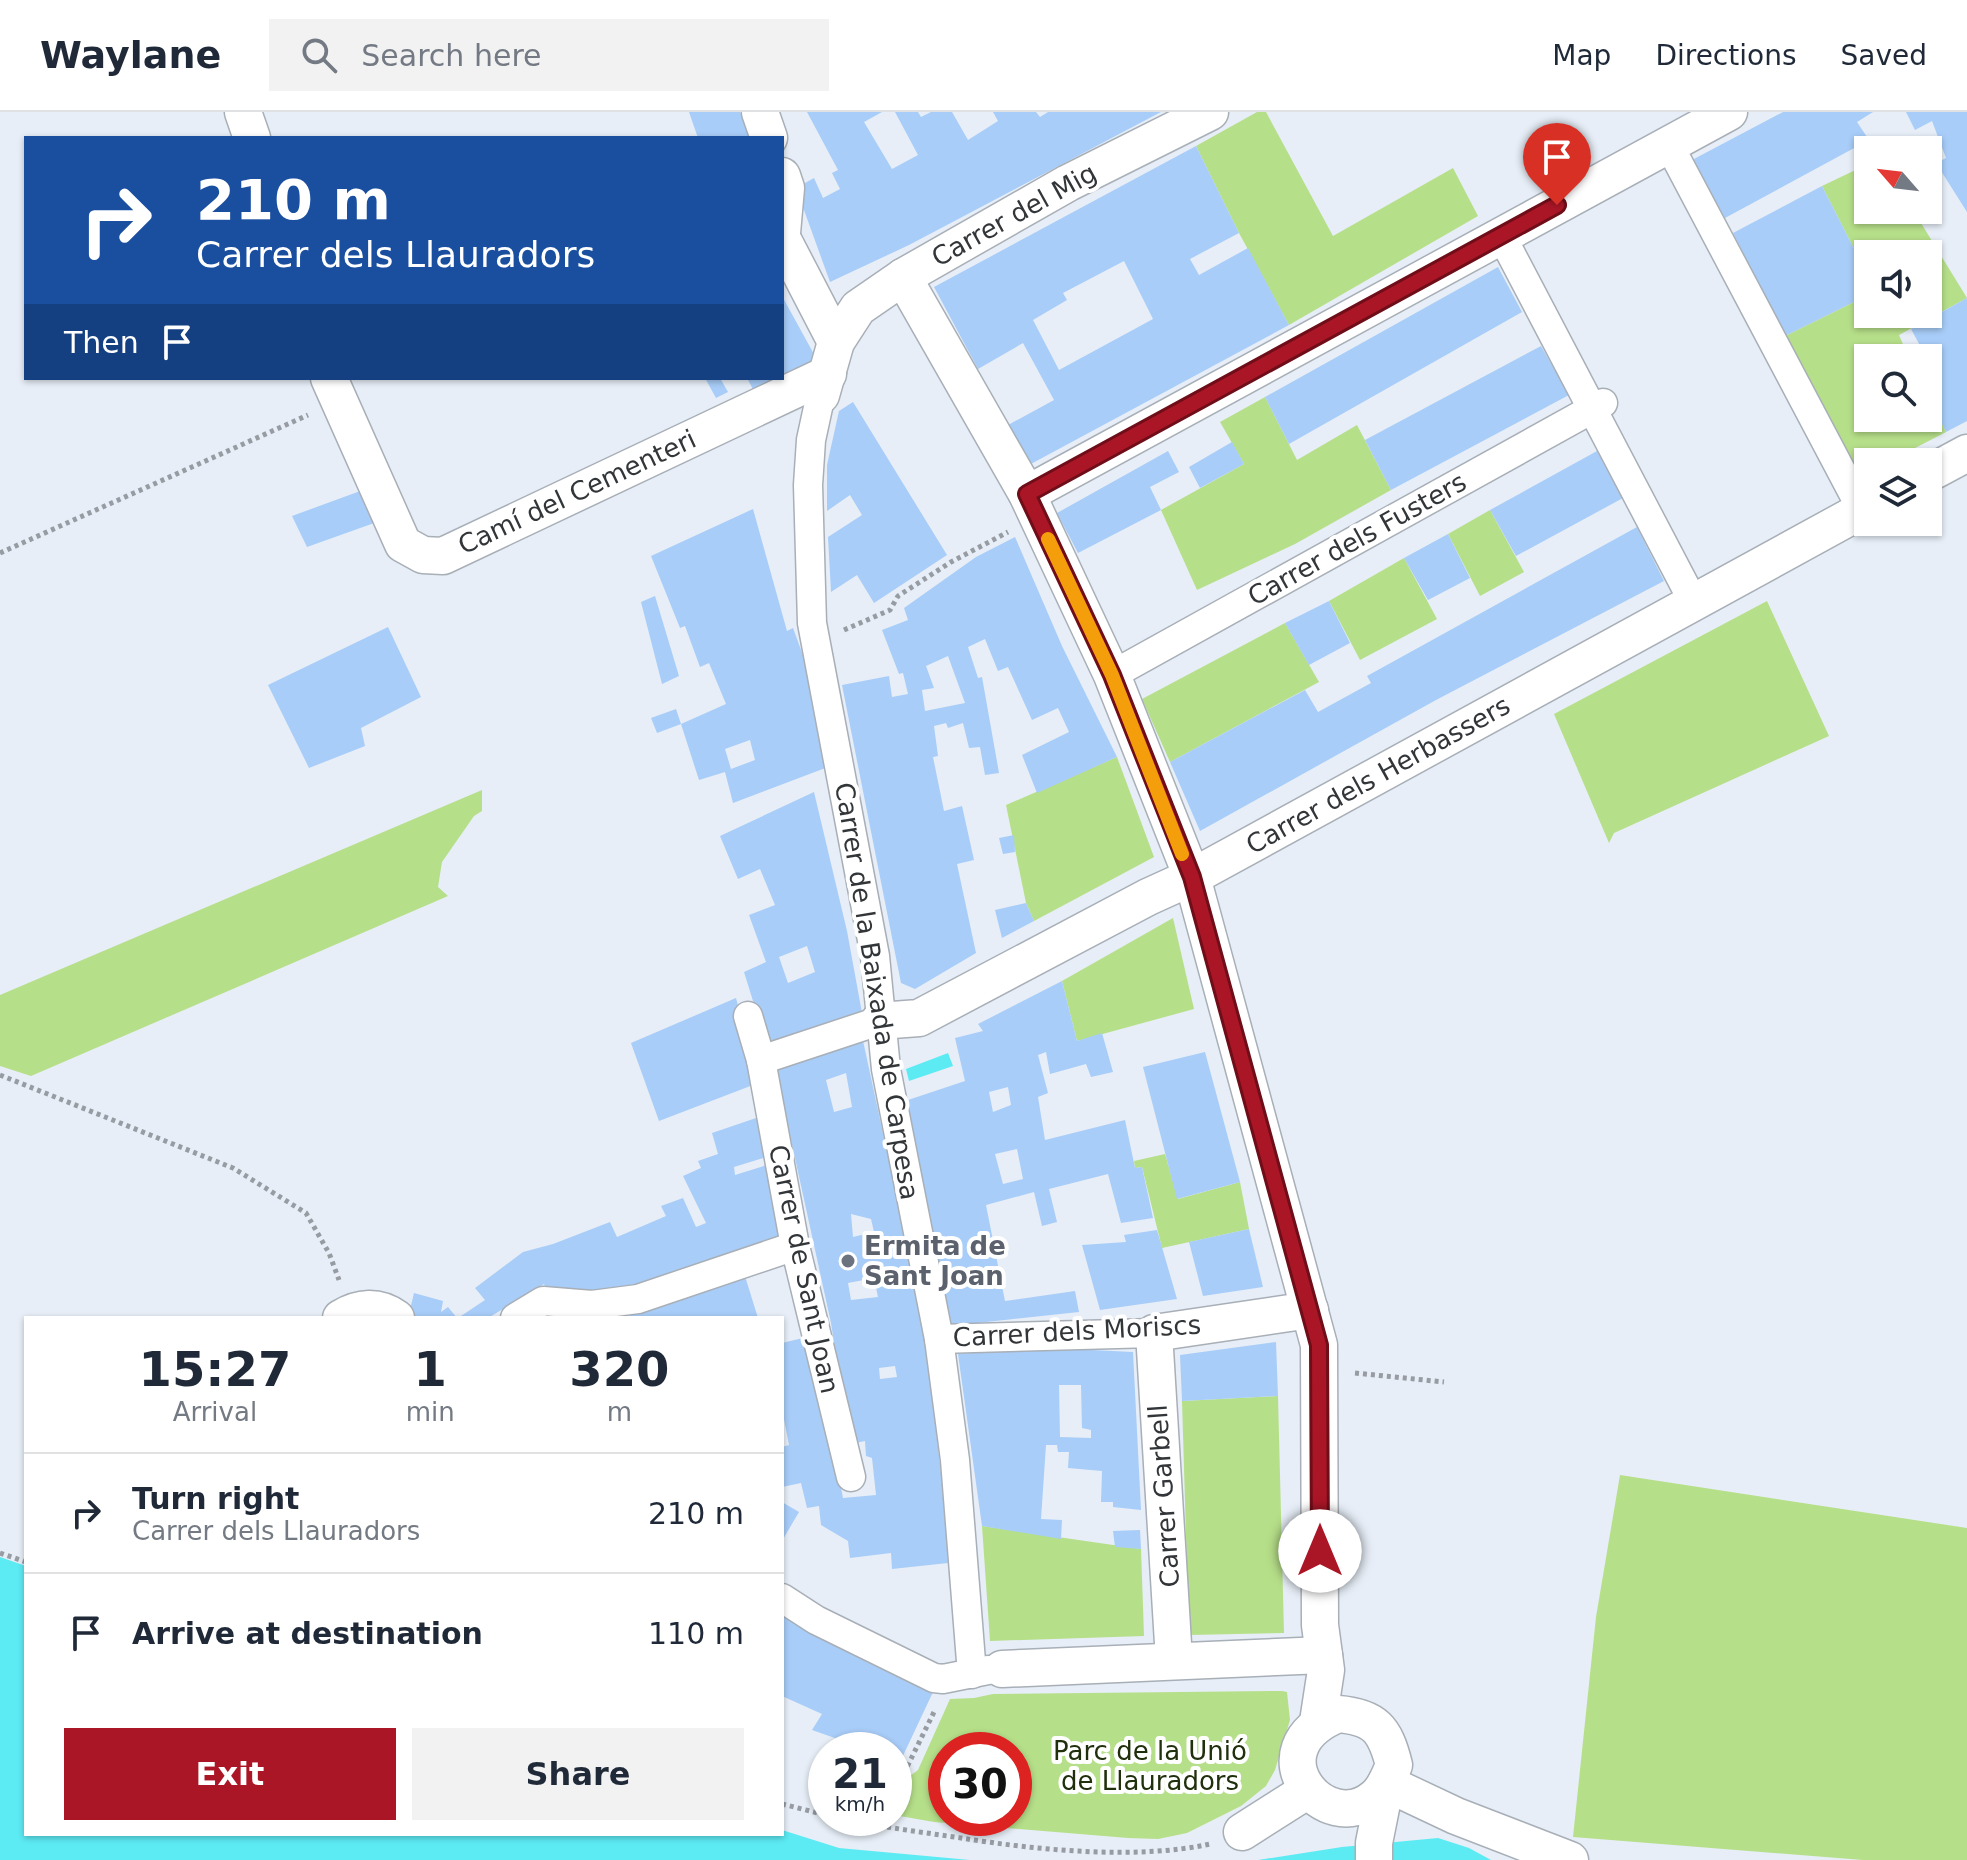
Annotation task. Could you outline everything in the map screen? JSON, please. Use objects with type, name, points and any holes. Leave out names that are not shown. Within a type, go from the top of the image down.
[{"type":"street","points":[[243,112],[251,136]]},
{"type":"street","points":[[760,112],[768,136]]},
{"type":"street","name":"Carrer del Mig","points":[[828,373],[858,308],[903,277],[1068,183],[1210,112]]},
{"type":"street","points":[[1027,494],[1729,112]]},
{"type":"street","points":[[1669,145],[1854,488]]},
{"type":"street","points":[[784,182],[784,212]]},
{"type":"street","points":[[1501,235],[1598,406],[1694,603]]},
{"type":"street","points":[[784,241],[828,373]]},
{"type":"street","points":[[903,277],[1027,494],[1112,675],[1192,877],[1319,1345],[1320,1625],[1325,1662],[1318,1722]]},
{"type":"street","name":"Camí del Cementeri","points":[[334,390],[403,544],[423,555],[443,556],[828,373]]},
{"type":"street","name":"Carrer de la Baixada de Carpesa","points":[[828,373],[811,440],[808,485],[812,623],[875,956],[886,1069],[939,1339],[987,1671]]},
{"type":"street","name":"Carrer dels Fusters","points":[[1112,675],[1598,406]]},
{"type":"street","points":[[1942,466],[1967,453]]},
{"type":"street","name":"Carrer dels Herbassers","points":[[879,1021],[919,1018],[1096,923],[1192,877],[1854,514]]},
{"type":"street","name":"Carrer de Sant Joan","points":[[748,1016],[761,1060],[795,1246],[851,1477]]},
{"type":"street","points":[[761,1060],[879,1021]]},
{"type":"street","points":[[518,1316],[543,1301],[592,1305],[638,1299],[795,1246]]},
{"type":"street","points":[[345,1306],[373,1308],[391,1316]]},
{"type":"street","name":"Carrer dels Moriscs","points":[[939,1339],[1154,1333],[1310,1310]]},
{"type":"street","name":"Carrer Garbell","points":[[1154,1333],[1174,1660]]},
{"type":"street","points":[[784,1599],[816,1620],[918,1672],[943,1679],[987,1671],[1174,1660],[1325,1662]]},
{"type":"street","points":[[1325,1662],[1359,1716]]},
{"type":"street","points":[[1338,1714],[1359,1716],[1374,1724],[1384,1735],[1394,1765],[1386,1783],[1365,1804],[1349,1808],[1324,1804],[1308,1790],[1300,1776],[1300,1746],[1318,1722],[1338,1714]]},
{"type":"street","points":[[1374,1852],[1386,1783]]},
{"type":"street","points":[[1386,1783],[1456,1816],[1570,1860]]},
{"type":"street","points":[[1242,1832],[1308,1790]]},
{"type":"street","points":[[1349,1808],[1374,1852]]},
{"type":"path","points":[[0,553],[334,390]]},
{"type":"path","points":[[840,632],[890,610],[898,596],[951,562],[1009,532]]},
{"type":"path","points":[[0,1075],[233,1168],[306,1213],[329,1253],[345,1306]]},
{"type":"path","points":[[1319,1366],[1338,1372],[1444,1382]]},
{"type":"path","points":[[0,1553],[24,1561]]},
{"type":"path","points":[[912,1757],[938,1703],[943,1679]]},
{"type":"path","points":[[784,1804],[808,1810]]},
{"type":"path","points":[[912,1829],[1041,1851],[1137,1857],[1172,1854],[1242,1832]]},
{"type":"green space","points":[[1257,112],[1266,112],[1333,236],[1453,168],[1478,216],[1289,325],[1196,146]]},
{"type":"green space","points":[[1854,171],[1854,224],[1922,224],[1931,240],[1854,240],[1854,249],[1822,186]]},
{"type":"green space","points":[[1942,257],[1967,298],[1942,312]]},
{"type":"green space","points":[[1854,302],[1854,328],[1912,328],[1899,335],[1903,344],[1854,344],[1854,432],[1942,432],[1942,424],[1946,432],[1915,448],[1854,448],[1854,469],[1785,336]]},
{"type":"green space","points":[[1265,397],[1297,460],[1357,425],[1391,490],[1295,544],[1197,590],[1161,510],[1244,464],[1220,422]]},
{"type":"green space","points":[[1490,510],[1524,572],[1480,596],[1448,534]]},
{"type":"green space","points":[[1404,558],[1437,619],[1360,660],[1329,601]]},
{"type":"green space","points":[[1767,601],[1829,736],[1614,833],[1609,843],[1554,714]]},
{"type":"green space","points":[[1285,623],[1319,682],[1170,762],[1142,699]]},
{"type":"green space","points":[[1117,757],[1154,857],[1034,921],[1026,903],[1006,805]]},
{"type":"green space","points":[[482,790],[482,811],[474,816],[442,862],[438,887],[448,896],[31,1076],[0,1066],[0,995]]},
{"type":"green space","points":[[1173,918],[1194,1009],[1077,1041],[1062,981]]},
{"type":"green space","points":[[1165,1154],[1178,1199],[1240,1182],[1249,1229],[1162,1248],[1142,1167],[1135,1168],[1134,1161]]},
{"type":"green space","points":[[1278,1396],[1284,1633],[1189,1635],[1182,1401]]},
{"type":"green space","points":[[1620,1475],[1967,1528],[1967,1860],[1863,1860],[1573,1837],[1596,1617]]},
{"type":"green space","points":[[982,1526],[1141,1549],[1144,1636],[990,1641]]},
{"type":"green space","name":"Parc de la Unió de Llauradors","points":[[1282,1691],[1287,1692],[1290,1720],[1275,1770],[1266,1786],[1241,1806],[1187,1833],[1158,1839],[1128,1838],[1032,1830],[1032,1732],[935,1732],[950,1699],[993,1694]]},
{"type":"green space","name":"Parc de la Unió de Llauradors","points":[[928,1748],[928,1821],[912,1818],[912,1774],[918,1770]]},
{"type":"water","points":[[948,1053],[953,1066],[909,1081],[906,1069]]},
{"type":"water","points":[[0,1557],[24,1565],[24,1836],[784,1836],[784,1831],[839,1848],[970,1860],[0,1860]]},
{"type":"water","points":[[1438,1838],[1469,1848],[1491,1860],[1258,1860],[1342,1847]]},
{"type":"building","points":[[689,112],[740,112],[749,136],[697,136]]},
{"type":"building","points":[[807,112],[882,112],[864,122],[892,169],[918,155],[895,112],[918,112],[921,117],[931,112],[952,112],[968,140],[998,121],[993,112],[1036,112],[1040,117],[1048,112],[1161,112],[909,245],[830,282],[796,188],[814,178],[823,198],[840,189],[832,173],[838,170]]},
{"type":"building","points":[[1783,112],[1873,112],[1857,122],[1866,136],[1854,136],[1854,148],[1725,218],[1692,160]]},
{"type":"building","points":[[1906,112],[1967,112],[1967,212],[1942,172],[1942,160],[1946,158],[1942,136],[1938,136],[1932,121],[1915,130]]},
{"type":"building","points":[[1196,146],[1239,233],[1190,259],[1199,275],[1248,248],[1289,325],[1029,465],[1008,425],[1054,400],[1023,343],[978,369],[934,287]],"holes":[[[1124,261],[1153,319],[1059,370],[1033,320],[1067,300],[1063,293]]]},
{"type":"building","points":[[1822,186],[1854,249],[1854,302],[1785,336],[1733,233]]},
{"type":"building","points":[[1498,267],[1522,312],[1289,444],[1265,397]]},
{"type":"building","points":[[1967,298],[1967,421],[1946,432],[1942,424],[1942,344],[1919,344],[1911,329],[1942,328],[1942,312]]},
{"type":"building","points":[[784,300],[821,367],[758,399],[748,380],[784,380]]},
{"type":"building","points":[[1541,346],[1569,395],[1391,490],[1365,440]]},
{"type":"building","points":[[706,380],[721,380],[728,392],[716,398]]},
{"type":"building","points":[[853,402],[947,555],[874,603],[857,575],[831,592],[828,537],[862,515],[850,495],[827,511],[827,465],[839,411]]},
{"type":"building","points":[[1232,442],[1244,464],[1200,488],[1189,467]]},
{"type":"building","points":[[1168,451],[1179,472],[1150,487],[1161,510],[1078,553],[1057,513]]},
{"type":"building","points":[[1597,451],[1623,498],[1516,556],[1490,510]]},
{"type":"building","points":[[363,490],[377,522],[307,547],[292,516]]},
{"type":"building","points":[[753,509],[787,631],[793,628],[808,669],[828,767],[733,803],[725,772],[699,780],[681,724],[726,704],[709,663],[700,667],[685,626],[680,628],[651,556]],"holes":[[[750,740],[755,760],[731,769],[725,749]]]},
{"type":"building","points":[[1637,527],[1664,581],[1436,700],[1200,831],[1170,762],[1305,690],[1318,712],[1371,683],[1367,676]]},
{"type":"building","points":[[1448,534],[1470,578],[1428,600],[1404,558]]},
{"type":"building","points":[[1015,537],[1062,646],[1117,757],[1037,793],[1022,755],[1069,732],[1058,708],[1032,720],[1008,667],[998,671],[985,639],[968,647],[978,678],[982,677],[999,773],[985,775],[980,747],[969,748],[963,723],[948,728],[946,723],[934,726],[938,756],[933,757],[944,811],[962,806],[974,860],[957,864],[976,953],[915,989],[901,983],[842,685],[889,676],[892,697],[908,694],[903,673],[899,674],[882,630],[908,620],[904,608],[976,557]],"holes":[[[948,656],[965,703],[925,711],[922,690],[934,688],[926,666]]]},
{"type":"building","points":[[655,596],[679,676],[662,684],[641,602]]},
{"type":"building","points":[[1329,601],[1350,643],[1309,665],[1285,623]]},
{"type":"building","points":[[388,627],[421,697],[361,728],[365,746],[309,768],[268,685]]},
{"type":"building","points":[[676,709],[681,724],[657,733],[651,718]]},
{"type":"building","points":[[814,792],[847,931],[862,1013],[767,1046],[744,972],[766,962],[749,915],[775,905],[760,869],[738,879],[720,836]],"holes":[[[807,946],[815,972],[788,983],[779,957]]]},
{"type":"building","points":[[1014,835],[1015,852],[1003,854],[999,838]]},
{"type":"building","points":[[1026,903],[1034,921],[1002,938],[995,910]]},
{"type":"building","points":[[1062,981],[1077,1041],[1102,1033],[1113,1072],[1091,1077],[1086,1064],[1050,1074],[1046,1052],[1038,1055],[1048,1093],[1038,1097],[1045,1140],[1125,1120],[1135,1168],[1142,1167],[1153,1218],[1121,1223],[1108,1174],[1049,1189],[1057,1222],[1042,1226],[1034,1192],[986,1205],[1005,1301],[1075,1291],[1079,1312],[950,1326],[905,1101],[965,1081],[955,1038],[983,1031],[978,1024]],"holes":[[[1008,1087],[1011,1105],[993,1112],[989,1092]],[[1017,1149],[1023,1179],[1003,1184],[995,1154]]]},
{"type":"building","points":[[736,998],[746,1036],[753,1085],[659,1121],[631,1043]]},
{"type":"building","points":[[862,1036],[923,1319],[943,1490],[948,1563],[892,1569],[891,1553],[850,1558],[848,1541],[821,1525],[819,1506],[807,1508],[801,1483],[784,1487],[784,1446],[789,1445],[784,1419],[784,1343],[811,1336],[843,1498],[876,1495],[872,1458],[866,1456],[865,1441],[850,1444],[831,1323],[776,1071]],"holes":[[[846,1073],[852,1107],[834,1112],[826,1080]],[[851,1214],[871,1219],[874,1232],[853,1237]],[[874,1278],[878,1297],[851,1300],[848,1283]],[[895,1366],[897,1377],[880,1379],[879,1368]]]},
{"type":"building","points":[[1205,1052],[1240,1182],[1177,1199],[1143,1067]]},
{"type":"building","points":[[759,1117],[766,1157],[734,1167],[735,1175],[767,1165],[783,1235],[637,1291],[548,1292],[544,1284],[491,1316],[461,1316],[485,1300],[475,1288],[523,1252],[610,1222],[617,1237],[666,1216],[661,1206],[683,1198],[696,1227],[706,1223],[683,1176],[701,1168],[698,1161],[718,1154],[712,1133]]},
{"type":"building","points":[[1249,1229],[1263,1287],[1203,1296],[1189,1242]]},
{"type":"building","points":[[1157,1230],[1177,1299],[1100,1310],[1082,1245],[1126,1242],[1124,1235]]},
{"type":"building","points":[[744,1273],[757,1316],[628,1316]]},
{"type":"building","points":[[414,1293],[443,1301],[441,1312],[448,1307],[455,1316],[408,1316]]},
{"type":"building","points":[[1276,1342],[1278,1396],[1182,1401],[1180,1355]]},
{"type":"building","points":[[1030,1347],[1133,1352],[1141,1510],[1113,1507],[1113,1502],[1101,1502],[1102,1471],[1068,1468],[1069,1452],[1058,1452],[1057,1445],[1046,1445],[1041,1519],[1062,1520],[1061,1539],[982,1526],[958,1354]],"holes":[[[1059,1385],[1081,1385],[1082,1428],[1091,1430],[1091,1438],[1060,1437]]]},
{"type":"building","points":[[784,1503],[799,1512],[784,1538]]},
{"type":"building","points":[[1140,1530],[1141,1549],[1115,1547],[1113,1531]]},
{"type":"building","points":[[784,1615],[798,1626],[933,1692],[912,1737],[912,1732],[812,1730],[822,1714],[784,1697]]},
{"type":"slow traffic","points":[[1048,539],[1112,675],[1182,854]]},
{"type":"place","name":"Ermita de Sant Joan","points":[[848,1261]]},
{"type":"route","points":[[1320,1551],[1319,1345],[1192,877],[1112,675],[1027,494],[1557,205]]}]
